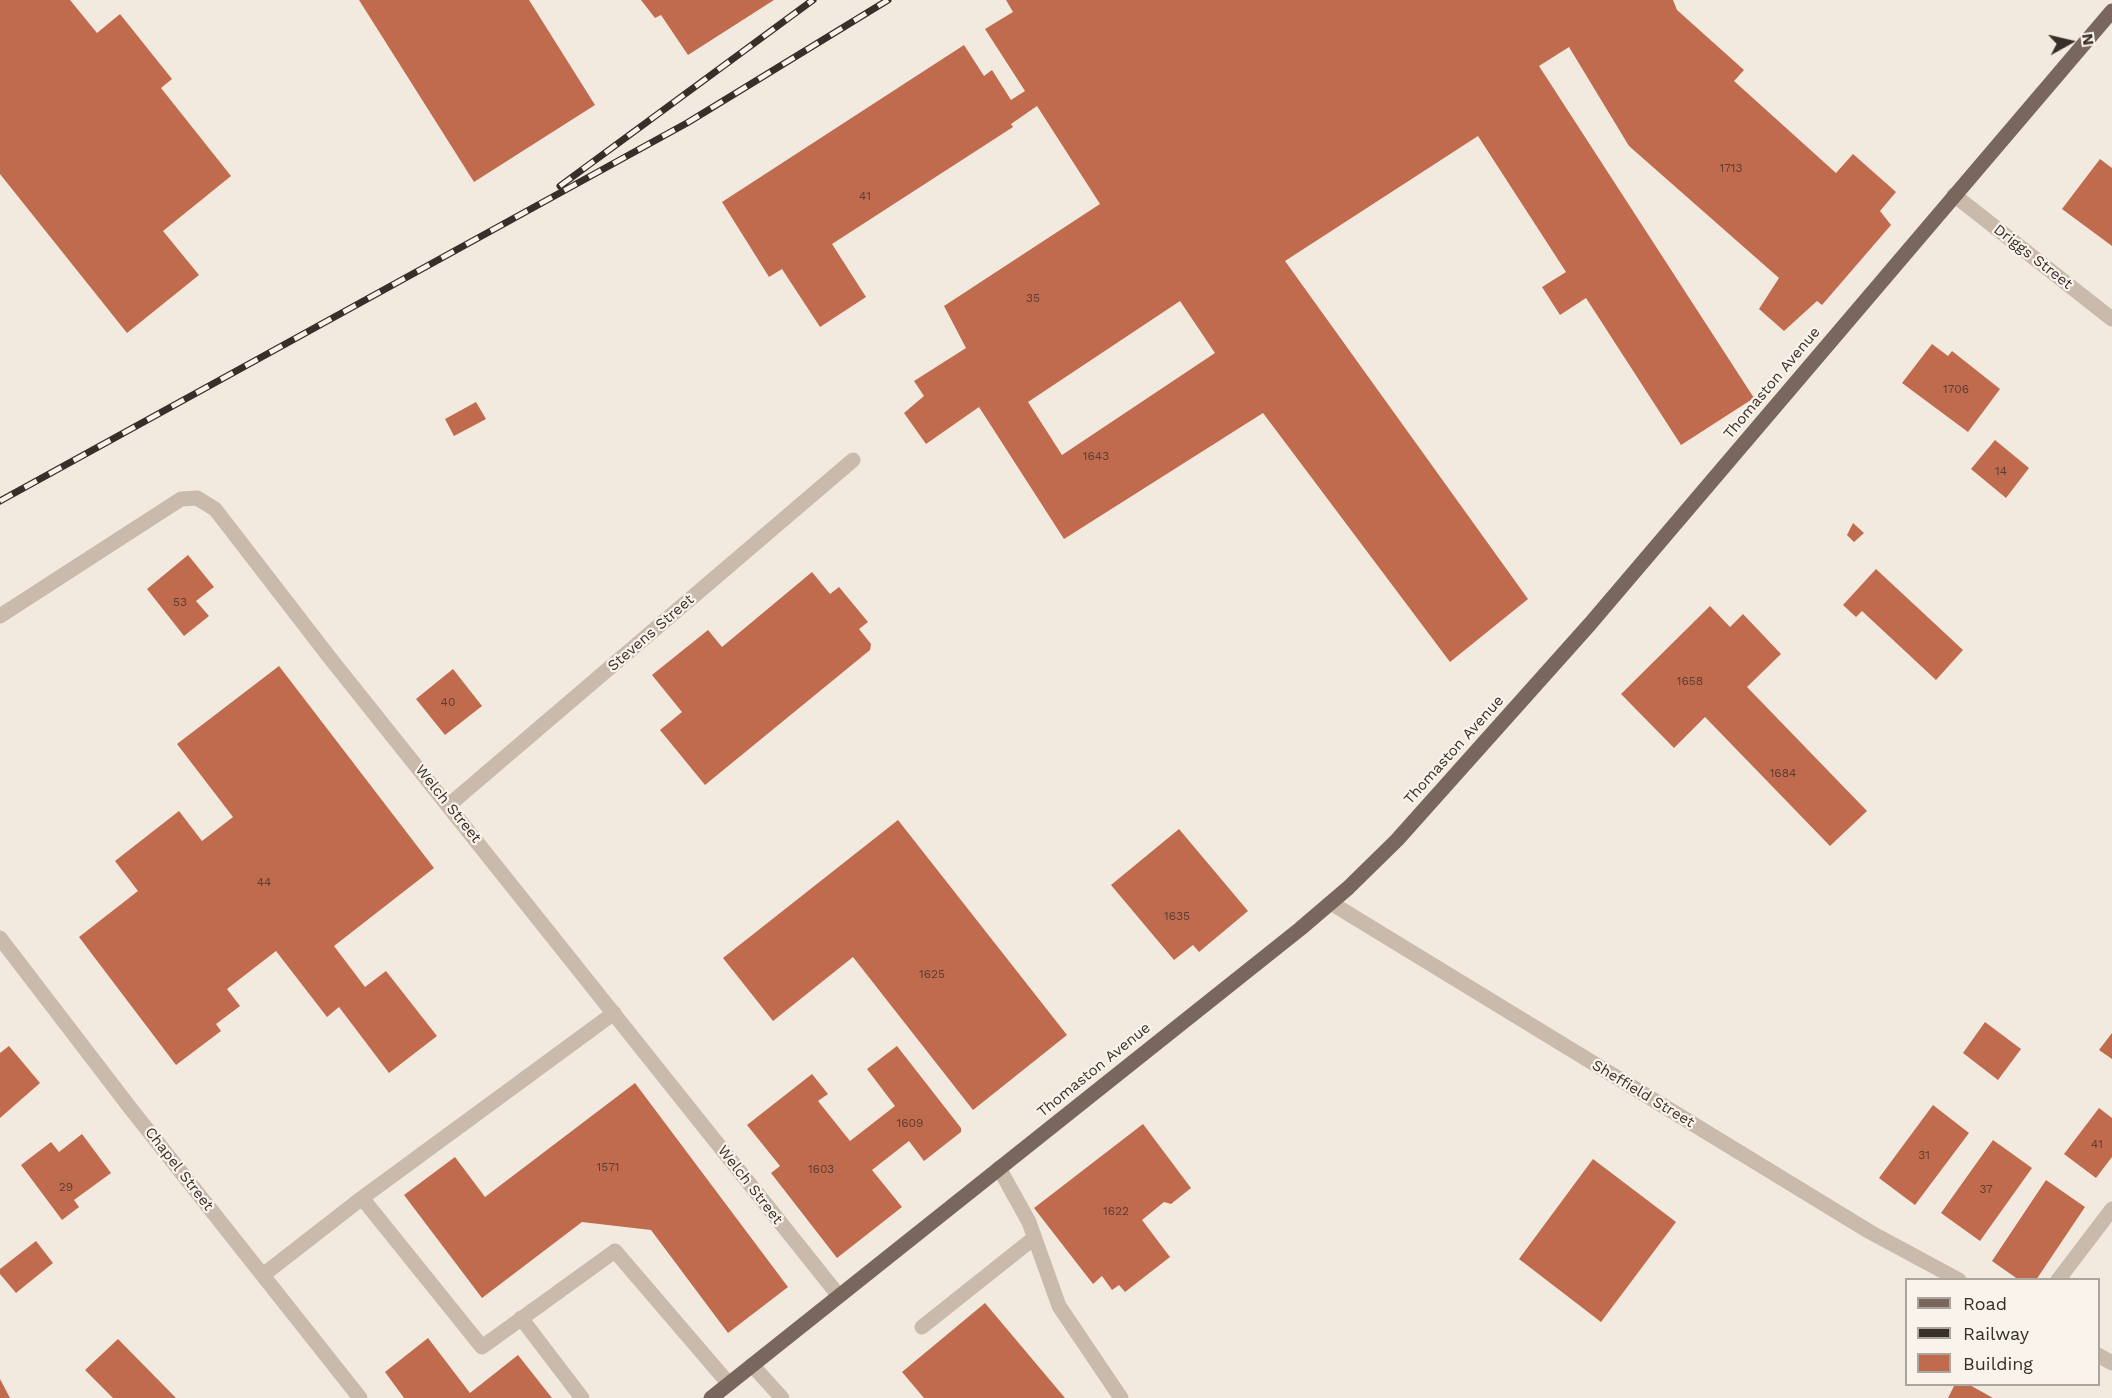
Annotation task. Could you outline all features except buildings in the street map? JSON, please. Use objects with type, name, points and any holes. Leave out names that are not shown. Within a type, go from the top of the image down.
[{"type":"main road","name":"Thomaston Avenue","points":[[711,1398],[1331,903],[1396,840],[1590,624],[2112,11]]},
{"type":"street","name":"Driggs Street","points":[[1954,195],[2112,319]]},
{"type":"street","name":"Stevens Street","points":[[449,806],[853,460]]},
{"type":"street","name":"Welch Street","points":[[0,616],[174,503],[189,497],[205,501],[224,520],[330,658],[839,1296]]},
{"type":"street","name":"Sheffield Street","points":[[1331,903],[1870,1232],[1955,1278]]},
{"type":"street","name":"Chapel Street","points":[[0,938],[131,1109],[360,1398]]},
{"type":"street","points":[[263,1275],[362,1198],[614,1013]]},
{"type":"street","points":[[999,1168],[1029,1222],[1059,1306],[1121,1398]]},
{"type":"street","points":[[362,1198],[482,1347],[615,1251],[729,1384]]},
{"type":"street","points":[[2060,1278],[2112,1209]]},
{"type":"street","points":[[922,1327],[1034,1238]]},
{"type":"street","points":[[521,1318],[582,1398]]},
{"type":"street","points":[[752,1365],[782,1398]]},
{"type":"railway","points":[[560,186],[813,0]]},
{"type":"railway","points":[[0,501],[687,123],[888,0]]}]
